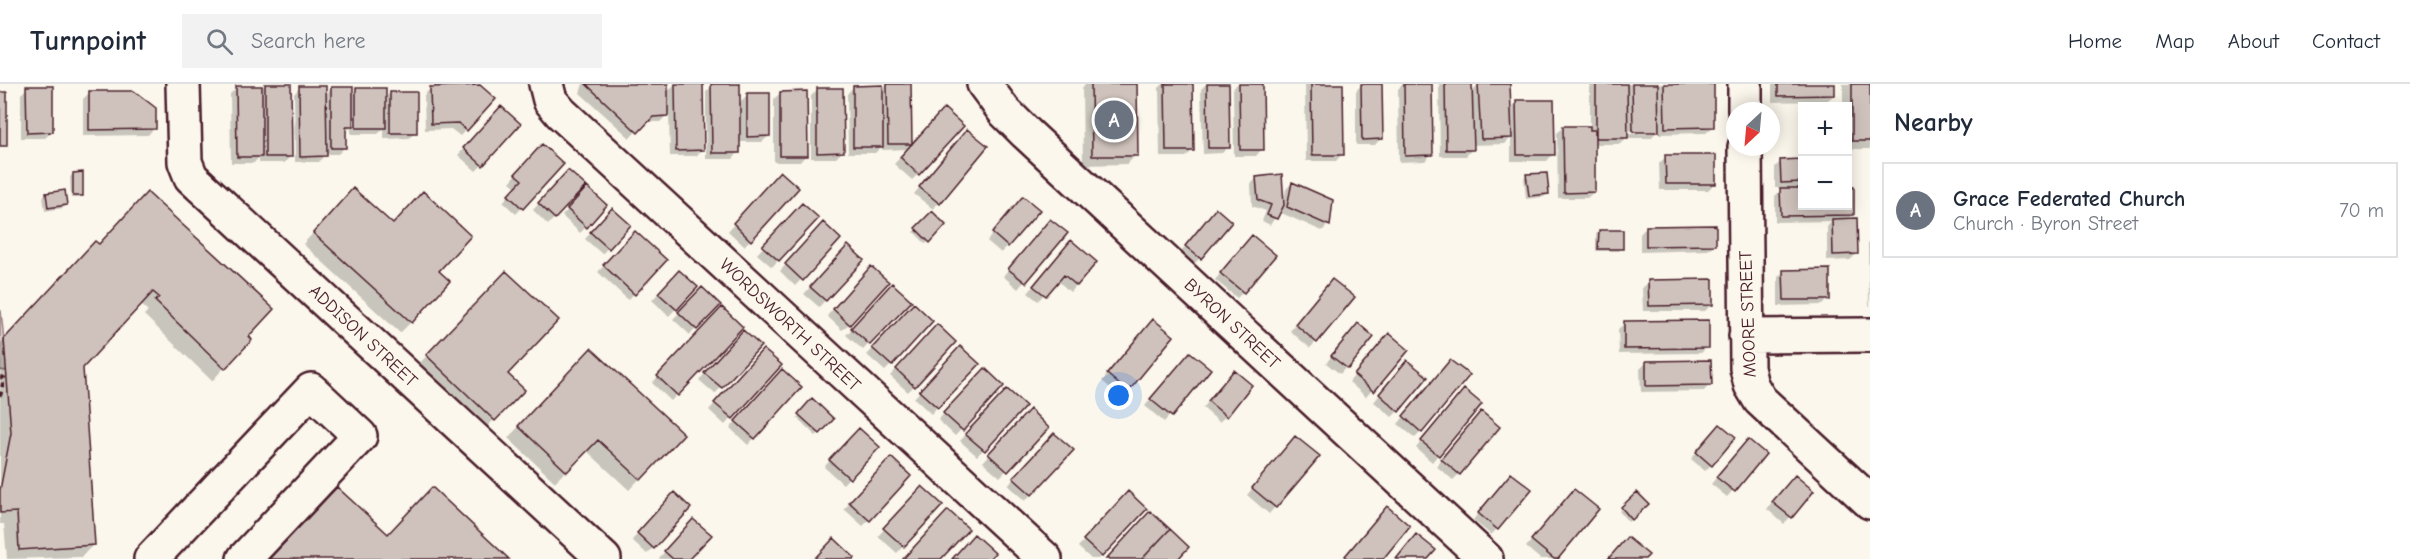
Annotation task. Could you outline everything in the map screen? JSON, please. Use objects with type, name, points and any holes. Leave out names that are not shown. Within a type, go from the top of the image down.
[{"type":"street","name":"ADDISON STREET","points":[[183,84],[185,162],[191,177],[604,559]]},
{"type":"street","name":"WORDSWORTH STREET","points":[[546,84],[550,100],[561,113],[1045,559]]},
{"type":"street","name":"BYRON STREET","points":[[984,84],[1004,111],[1026,133],[1486,559]]},
{"type":"street","points":[[1744,84],[1745,102]]},
{"type":"street","name":"MOORE STREET","points":[[1745,156],[1746,336],[1747,368],[1751,385],[1760,400],[1870,502]]},
{"type":"street","points":[[1746,336],[1870,335]]},
{"type":"street","points":[[151,559],[311,390],[360,436],[244,559]]},
{"type":"path","points":[[0,377],[3,378],[0,395]]},
{"type":"shaded area","points":[[1,311],[7,371],[0,370]]},
{"type":"building","points":[[265,84],[291,84],[292,157],[265,157]]},
{"type":"building","points":[[586,84],[668,84],[668,116],[653,117],[638,133]]},
{"type":"building","points":[[675,84],[703,84],[704,150],[676,151]]},
{"type":"building","points":[[711,84],[740,84],[740,153],[712,153]]},
{"type":"building","points":[[887,84],[911,84],[912,144],[888,144]]},
{"type":"building","points":[[1091,84],[1137,84],[1138,156],[1092,156]]},
{"type":"building","points":[[1165,84],[1193,84],[1194,151],[1166,151]]},
{"type":"building","points":[[1207,84],[1229,84],[1230,148],[1208,148]]},
{"type":"building","points":[[1239,84],[1263,84],[1264,150],[1240,150]]},
{"type":"building","points":[[1311,84],[1343,84],[1344,155],[1312,155]]},
{"type":"building","points":[[1361,84],[1382,84],[1383,139],[1362,140]]},
{"type":"building","points":[[1404,84],[1432,84],[1433,155],[1405,156]]},
{"type":"building","points":[[1445,84],[1472,84],[1474,150],[1446,150]]},
{"type":"building","points":[[1478,84],[1510,84],[1512,138],[1481,139]]},
{"type":"building","points":[[1596,84],[1627,84],[1628,138],[1596,138]]},
{"type":"building","points":[[1632,84],[1658,84],[1659,132],[1633,132]]},
{"type":"building","points":[[1664,84],[1714,84],[1714,127],[1665,128]]},
{"type":"building","points":[[1778,84],[1835,84],[1835,95],[1778,96]]},
{"type":"building","points":[[1852,84],[1870,84],[1870,141],[1852,141]]},
{"type":"building","points":[[480,85],[496,99],[467,131],[458,123],[431,124],[430,87]]},
{"type":"building","points":[[883,85],[883,147],[853,147],[853,86]]},
{"type":"building","points":[[26,86],[53,86],[53,132],[27,133]]},
{"type":"building","points":[[236,86],[262,86],[262,157],[237,157]]},
{"type":"building","points":[[299,86],[326,86],[327,156],[300,157]]},
{"type":"building","points":[[331,87],[353,87],[353,127],[346,127],[346,148],[331,148]]},
{"type":"building","points":[[356,88],[386,88],[386,128],[356,128]]},
{"type":"building","points":[[817,88],[843,88],[844,152],[817,153]]},
{"type":"building","points":[[89,91],[134,91],[156,108],[156,129],[89,130]]},
{"type":"building","points":[[807,91],[808,156],[780,156],[780,92]]},
{"type":"building","points":[[0,92],[7,92],[7,146],[0,146]]},
{"type":"building","points":[[390,92],[417,92],[417,133],[390,133]]},
{"type":"building","points":[[747,93],[770,93],[770,136],[747,137]]},
{"type":"building","points":[[1516,100],[1554,100],[1555,155],[1517,155]]},
{"type":"building","points":[[501,106],[521,124],[483,166],[463,148]]},
{"type":"building","points":[[944,108],[964,126],[919,175],[900,157]]},
{"type":"building","points":[[1563,126],[1590,126],[1590,130],[1595,130],[1595,192],[1564,193]]},
{"type":"building","points":[[967,129],[988,146],[940,204],[919,187]]},
{"type":"building","points":[[542,144],[564,164],[523,209],[508,195],[522,180],[515,174]]},
{"type":"building","points":[[1665,155],[1716,155],[1716,184],[1666,184]]},
{"type":"building","points":[[1798,159],[1798,182],[1781,183],[1780,160]]},
{"type":"building","points":[[568,170],[586,186],[555,219],[538,203]]},
{"type":"building","points":[[780,171],[799,188],[751,241],[733,223]]},
{"type":"building","points":[[83,172],[83,196],[73,196],[73,173]]},
{"type":"building","points":[[1547,173],[1549,194],[1529,196],[1526,174]]},
{"type":"building","points":[[1282,174],[1284,205],[1277,219],[1267,215],[1271,205],[1258,200],[1256,177]]},
{"type":"building","points":[[1292,182],[1333,200],[1330,226],[1287,207]]},
{"type":"building","points":[[587,187],[607,205],[587,228],[567,209]]},
{"type":"building","points":[[1852,187],[1854,187],[1854,215],[1781,216],[1780,188],[1798,188],[1798,210],[1852,210]]},
{"type":"building","points":[[353,188],[393,224],[423,191],[471,236],[439,271],[450,281],[412,323],[313,233]]},
{"type":"building","points":[[65,190],[67,205],[48,208],[46,193]]},
{"type":"building","points":[[147,192],[274,309],[249,336],[252,340],[225,369],[155,301],[159,297],[153,292],[83,368],[95,545],[19,550],[17,512],[0,513],[0,490],[11,433],[4,339],[95,241],[99,244]]},
{"type":"building","points":[[1023,196],[1040,210],[1008,247],[992,233]]},
{"type":"building","points":[[802,203],[819,218],[779,261],[762,246]]},
{"type":"building","points":[[612,208],[631,225],[609,249],[590,232]]},
{"type":"building","points":[[1216,208],[1232,222],[1201,259],[1185,246]]},
{"type":"building","points":[[932,211],[946,225],[930,243],[915,228]]},
{"type":"building","points":[[1857,218],[1858,254],[1833,255],[1832,219]]},
{"type":"building","points":[[1050,219],[1068,233],[1026,283],[1008,269]]},
{"type":"building","points":[[823,222],[841,239],[803,281],[785,264]]},
{"type":"building","points":[[1716,225],[1716,245],[1646,246],[1646,226]]},
{"type":"building","points":[[1599,230],[1623,230],[1623,249],[1598,249]]},
{"type":"building","points":[[635,231],[667,260],[635,295],[603,265]]},
{"type":"building","points":[[1252,235],[1276,255],[1244,293],[1220,273]]},
{"type":"building","points":[[1071,240],[1097,262],[1077,286],[1064,275],[1046,296],[1033,286]]},
{"type":"building","points":[[848,245],[864,260],[826,301],[810,287]]},
{"type":"building","points":[[871,266],[889,282],[850,325],[833,309]]},
{"type":"building","points":[[1830,269],[1830,300],[1784,300],[1783,270]]},
{"type":"building","points":[[679,270],[698,287],[677,310],[658,293]]},
{"type":"building","points":[[506,271],[559,320],[508,374],[525,390],[495,421],[426,355]]},
{"type":"building","points":[[1332,279],[1355,297],[1317,343],[1295,324]]},
{"type":"building","points":[[1713,279],[1713,305],[1649,306],[1648,280]]},
{"type":"building","points":[[892,283],[912,301],[870,345],[851,328]]},
{"type":"building","points":[[702,287],[721,305],[697,330],[678,312]]},
{"type":"building","points":[[914,303],[933,321],[892,366],[872,348]]},
{"type":"building","points":[[722,307],[743,327],[678,396],[657,376]]},
{"type":"building","points":[[1153,319],[1174,336],[1128,392],[1107,374]]},
{"type":"building","points":[[1709,320],[1709,348],[1624,349],[1624,321]]},
{"type":"building","points":[[1358,323],[1374,337],[1348,369],[1331,356]]},
{"type":"building","points":[[937,324],[956,342],[915,387],[896,369]]},
{"type":"building","points":[[743,330],[761,346],[722,388],[704,373]]},
{"type":"building","points":[[1389,333],[1409,350],[1374,392],[1354,375]]},
{"type":"building","points":[[960,346],[980,364],[938,408],[919,391]]},
{"type":"building","points":[[591,348],[684,434],[641,480],[598,440],[567,472],[518,426]]},
{"type":"building","points":[[763,349],[782,365],[733,419],[714,403]]},
{"type":"building","points":[[1190,352],[1211,369],[1172,417],[1150,399]]},
{"type":"building","points":[[1407,360],[1428,377],[1399,412],[1379,394]]},
{"type":"building","points":[[1450,360],[1470,375],[1422,433],[1403,416]]},
{"type":"building","points":[[1711,360],[1712,385],[1646,386],[1646,361]]},
{"type":"building","points":[[985,368],[1004,386],[963,431],[943,413]]},
{"type":"building","points":[[782,369],[802,387],[755,439],[735,421]]},
{"type":"building","points":[[1234,370],[1252,385],[1227,417],[1208,401]]},
{"type":"building","points":[[1007,389],[1026,406],[985,451],[965,434]]},
{"type":"building","points":[[1464,389],[1482,404],[1439,456],[1421,441]]},
{"type":"building","points":[[812,398],[834,419],[820,434],[798,414]]},
{"type":"building","points":[[1030,409],[1049,428],[1008,472],[988,454]]},
{"type":"building","points":[[1481,411],[1500,427],[1460,475],[1441,459]]},
{"type":"building","points":[[1720,424],[1736,437],[1712,466],[1696,452]]},
{"type":"building","points":[[859,428],[880,447],[850,479],[829,460]]},
{"type":"building","points":[[1054,433],[1074,450],[1032,495],[1013,478]]},
{"type":"building","points":[[1295,436],[1320,456],[1276,508],[1252,488]]},
{"type":"building","points":[[1748,439],[1766,454],[1735,492],[1716,477]]},
{"type":"building","points":[[891,457],[911,476],[870,521],[849,502]]},
{"type":"building","points":[[1511,473],[1532,489],[1498,530],[1478,513]]},
{"type":"building","points":[[1795,475],[1814,491],[1792,518],[1772,502]]},
{"type":"building","points":[[922,486],[943,505],[904,547],[883,528]]},
{"type":"building","points":[[337,487],[388,534],[432,487],[509,559],[269,559]]},
{"type":"building","points":[[1574,489],[1599,509],[1558,559],[1554,559],[1531,540]]},
{"type":"building","points":[[1128,491],[1147,509],[1102,557],[1083,540]]},
{"type":"building","points":[[674,492],[691,508],[654,549],[637,533]]},
{"type":"building","points":[[1637,492],[1649,504],[1632,520],[1621,507]]},
{"type":"building","points":[[1387,506],[1410,526],[1383,559],[1349,559],[1345,556]]},
{"type":"building","points":[[948,510],[969,529],[941,559],[903,559]]},
{"type":"building","points":[[1150,511],[1170,529],[1142,559],[1106,559]]},
{"type":"building","points":[[693,519],[712,535],[689,559],[673,559],[664,551]]},
{"type":"building","points":[[1170,529],[1189,547],[1178,559],[1142,559]]},
{"type":"building","points":[[974,534],[995,553],[989,559],[952,559]]},
{"type":"building","points":[[1416,534],[1436,550],[1428,559],[1396,559]]},
{"type":"building","points":[[1627,537],[1649,555],[1645,559],[1608,559]]},
{"type":"building","points":[[834,538],[855,558],[814,559]]},
{"type":"place","name":"Grace Federated Church","points":[[1114,120]]}]
